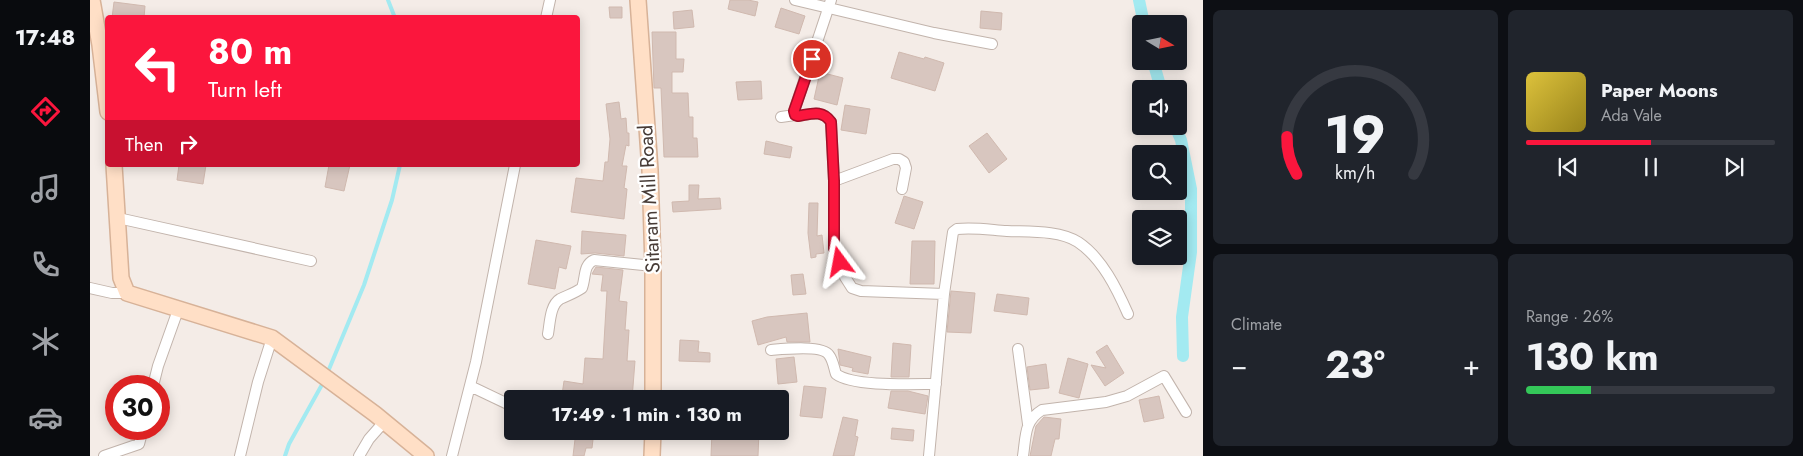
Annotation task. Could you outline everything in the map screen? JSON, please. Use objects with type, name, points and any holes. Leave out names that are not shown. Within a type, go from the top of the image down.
[{"type":"street","points":[[92,0],[105,76]]},
{"type":"street","points":[[547,15],[550,0]]},
{"type":"street","name":"Sitaram Mill Road","points":[[638,0],[650,170],[653,266],[653,390]]},
{"type":"street","points":[[795,0],[830,4],[934,32],[992,44]]},
{"type":"street","points":[[795,115],[794,111],[830,4]]},
{"type":"street","points":[[781,117],[820,113],[831,122],[834,181],[834,248],[845,277],[852,288],[861,291],[944,294]]},
{"type":"street","points":[[834,181],[893,159],[899,159],[904,162],[906,168],[902,189]]},
{"type":"street","points":[[114,167],[121,278],[127,293]]},
{"type":"street","points":[[452,456],[476,362],[515,167]]},
{"type":"street","points":[[118,218],[311,261]]},
{"type":"street","points":[[930,456],[944,294],[954,232],[957,229],[1061,235],[1078,242],[1095,256],[1118,293],[1128,314]]},
{"type":"street","points":[[548,334],[554,307],[558,300],[582,288],[588,262],[594,260],[653,266]]},
{"type":"street","points":[[90,288],[112,293],[127,293],[272,338],[426,456]]},
{"type":"street","points":[[156,375],[178,310]]},
{"type":"street","points":[[240,456],[258,382],[272,338]]},
{"type":"street","points":[[771,350],[817,349],[825,351],[829,355],[836,374],[847,379],[886,384],[936,384]]},
{"type":"street","points":[[1018,349],[1028,424],[1023,456]]},
{"type":"street","points":[[1028,424],[1033,416],[1042,410],[1106,402],[1127,396],[1164,376],[1186,412]]},
{"type":"street","points":[[470,386],[504,402]]},
{"type":"street","points":[[359,456],[369,439],[384,422]]},
{"type":"street","points":[[136,456],[140,440]]},
{"type":"street","points":[[652,456],[653,440]]},
{"type":"street","points":[[104,456],[139,444]]},
{"type":"building","points":[[730,0],[758,2],[755,16],[728,9]]},
{"type":"building","points":[[114,2],[145,6],[144,15],[112,15]]},
{"type":"building","points":[[609,7],[622,7],[622,18],[610,18]]},
{"type":"building","points":[[781,8],[805,16],[799,34],[775,27]]},
{"type":"building","points":[[692,10],[694,27],[674,29],[673,12]]},
{"type":"building","points":[[981,11],[1002,13],[1001,30],[980,28]]},
{"type":"building","points":[[652,32],[676,32],[676,59],[684,59],[683,72],[672,72],[672,93],[688,93],[689,117],[693,117],[693,138],[697,138],[698,157],[664,157],[661,88],[654,88]]},
{"type":"building","points":[[899,52],[944,63],[935,91],[891,78]]},
{"type":"building","points":[[820,72],[843,78],[837,105],[814,99]]},
{"type":"building","points":[[761,81],[762,99],[738,100],[736,82]]},
{"type":"building","points":[[619,102],[621,119],[626,118],[627,133],[629,133],[629,146],[626,145],[622,166],[627,166],[624,188],[627,189],[624,219],[571,212],[576,178],[603,181],[605,162],[608,162],[610,139],[606,104]]},
{"type":"building","points":[[845,105],[870,109],[866,134],[841,130]]},
{"type":"building","points":[[987,133],[1007,159],[989,173],[969,146]]},
{"type":"building","points":[[766,141],[792,147],[790,158],[764,154]]},
{"type":"building","points":[[179,167],[206,167],[203,184],[177,180]]},
{"type":"building","points":[[329,167],[350,167],[344,191],[325,187]]},
{"type":"building","points":[[689,185],[699,185],[698,199],[720,198],[721,209],[673,212],[672,202],[689,201]]},
{"type":"building","points":[[904,196],[923,202],[914,229],[895,223]]},
{"type":"building","points":[[809,203],[818,203],[817,236],[822,235],[824,253],[816,254],[816,257],[811,258],[808,233]]},
{"type":"building","points":[[582,231],[626,235],[624,256],[595,253],[581,254]]},
{"type":"building","points":[[536,240],[571,246],[566,269],[559,267],[555,289],[528,284]]},
{"type":"building","points":[[912,241],[935,241],[934,284],[910,284]]},
{"type":"building","points":[[596,267],[623,270],[619,301],[627,302],[625,330],[629,330],[627,361],[635,361],[633,390],[563,390],[564,381],[583,384],[585,358],[603,359],[607,291],[601,291],[603,275],[592,274]]},
{"type":"building","points":[[803,274],[806,294],[793,295],[791,275]]},
{"type":"building","points":[[951,291],[975,293],[971,333],[947,332]]},
{"type":"building","points":[[997,294],[1029,298],[1027,315],[994,311]]},
{"type":"building","points":[[807,313],[810,342],[787,342],[786,337],[758,345],[752,321],[767,317]]},
{"type":"building","points":[[680,340],[699,341],[698,352],[710,353],[710,362],[679,361]]},
{"type":"building","points":[[893,343],[911,345],[909,377],[891,377]]},
{"type":"building","points":[[1107,345],[1124,373],[1105,386],[1091,365],[1106,368],[1096,352]]},
{"type":"building","points":[[838,349],[871,357],[868,374],[852,371],[853,368],[840,365]]},
{"type":"building","points":[[794,357],[797,382],[778,384],[776,359]]},
{"type":"building","points":[[1068,358],[1088,364],[1079,398],[1059,393]]},
{"type":"building","points":[[1046,364],[1049,388],[1030,390],[1027,367]]},
{"type":"building","points":[[804,386],[826,388],[822,418],[800,416]]},
{"type":"building","points":[[891,391],[908,391],[928,396],[925,414],[888,408]]},
{"type":"building","points":[[1159,396],[1164,418],[1144,422],[1139,400]]},
{"type":"building","points":[[843,417],[858,420],[855,436],[858,437],[854,456],[833,456]]},
{"type":"building","points":[[1044,417],[1061,419],[1059,439],[1055,439],[1051,456],[1030,456],[1036,426]]},
{"type":"building","points":[[892,428],[914,430],[913,441],[891,439]]},
{"type":"building","points":[[575,440],[593,440],[592,448],[586,448],[584,456],[573,456]]},
{"type":"building","points":[[712,440],[759,440],[758,456],[711,456]]},
{"type":"waterway","points":[[388,0],[394,15]]},
{"type":"waterway","points":[[1139,0],[1142,15]]},
{"type":"waterway","points":[[1156,70],[1158,80]]},
{"type":"waterway","points":[[1179,135],[1191,189],[1191,252],[1182,317],[1183,356]]},
{"type":"waterway","points":[[327,374],[364,285],[392,200],[400,167]]},
{"type":"waterway","points":[[285,456],[289,444],[324,381]]},
{"type":"route","points":[[812,59],[794,111],[795,115],[798,116],[820,113],[831,122],[834,181],[834,248],[840,262]]}]
